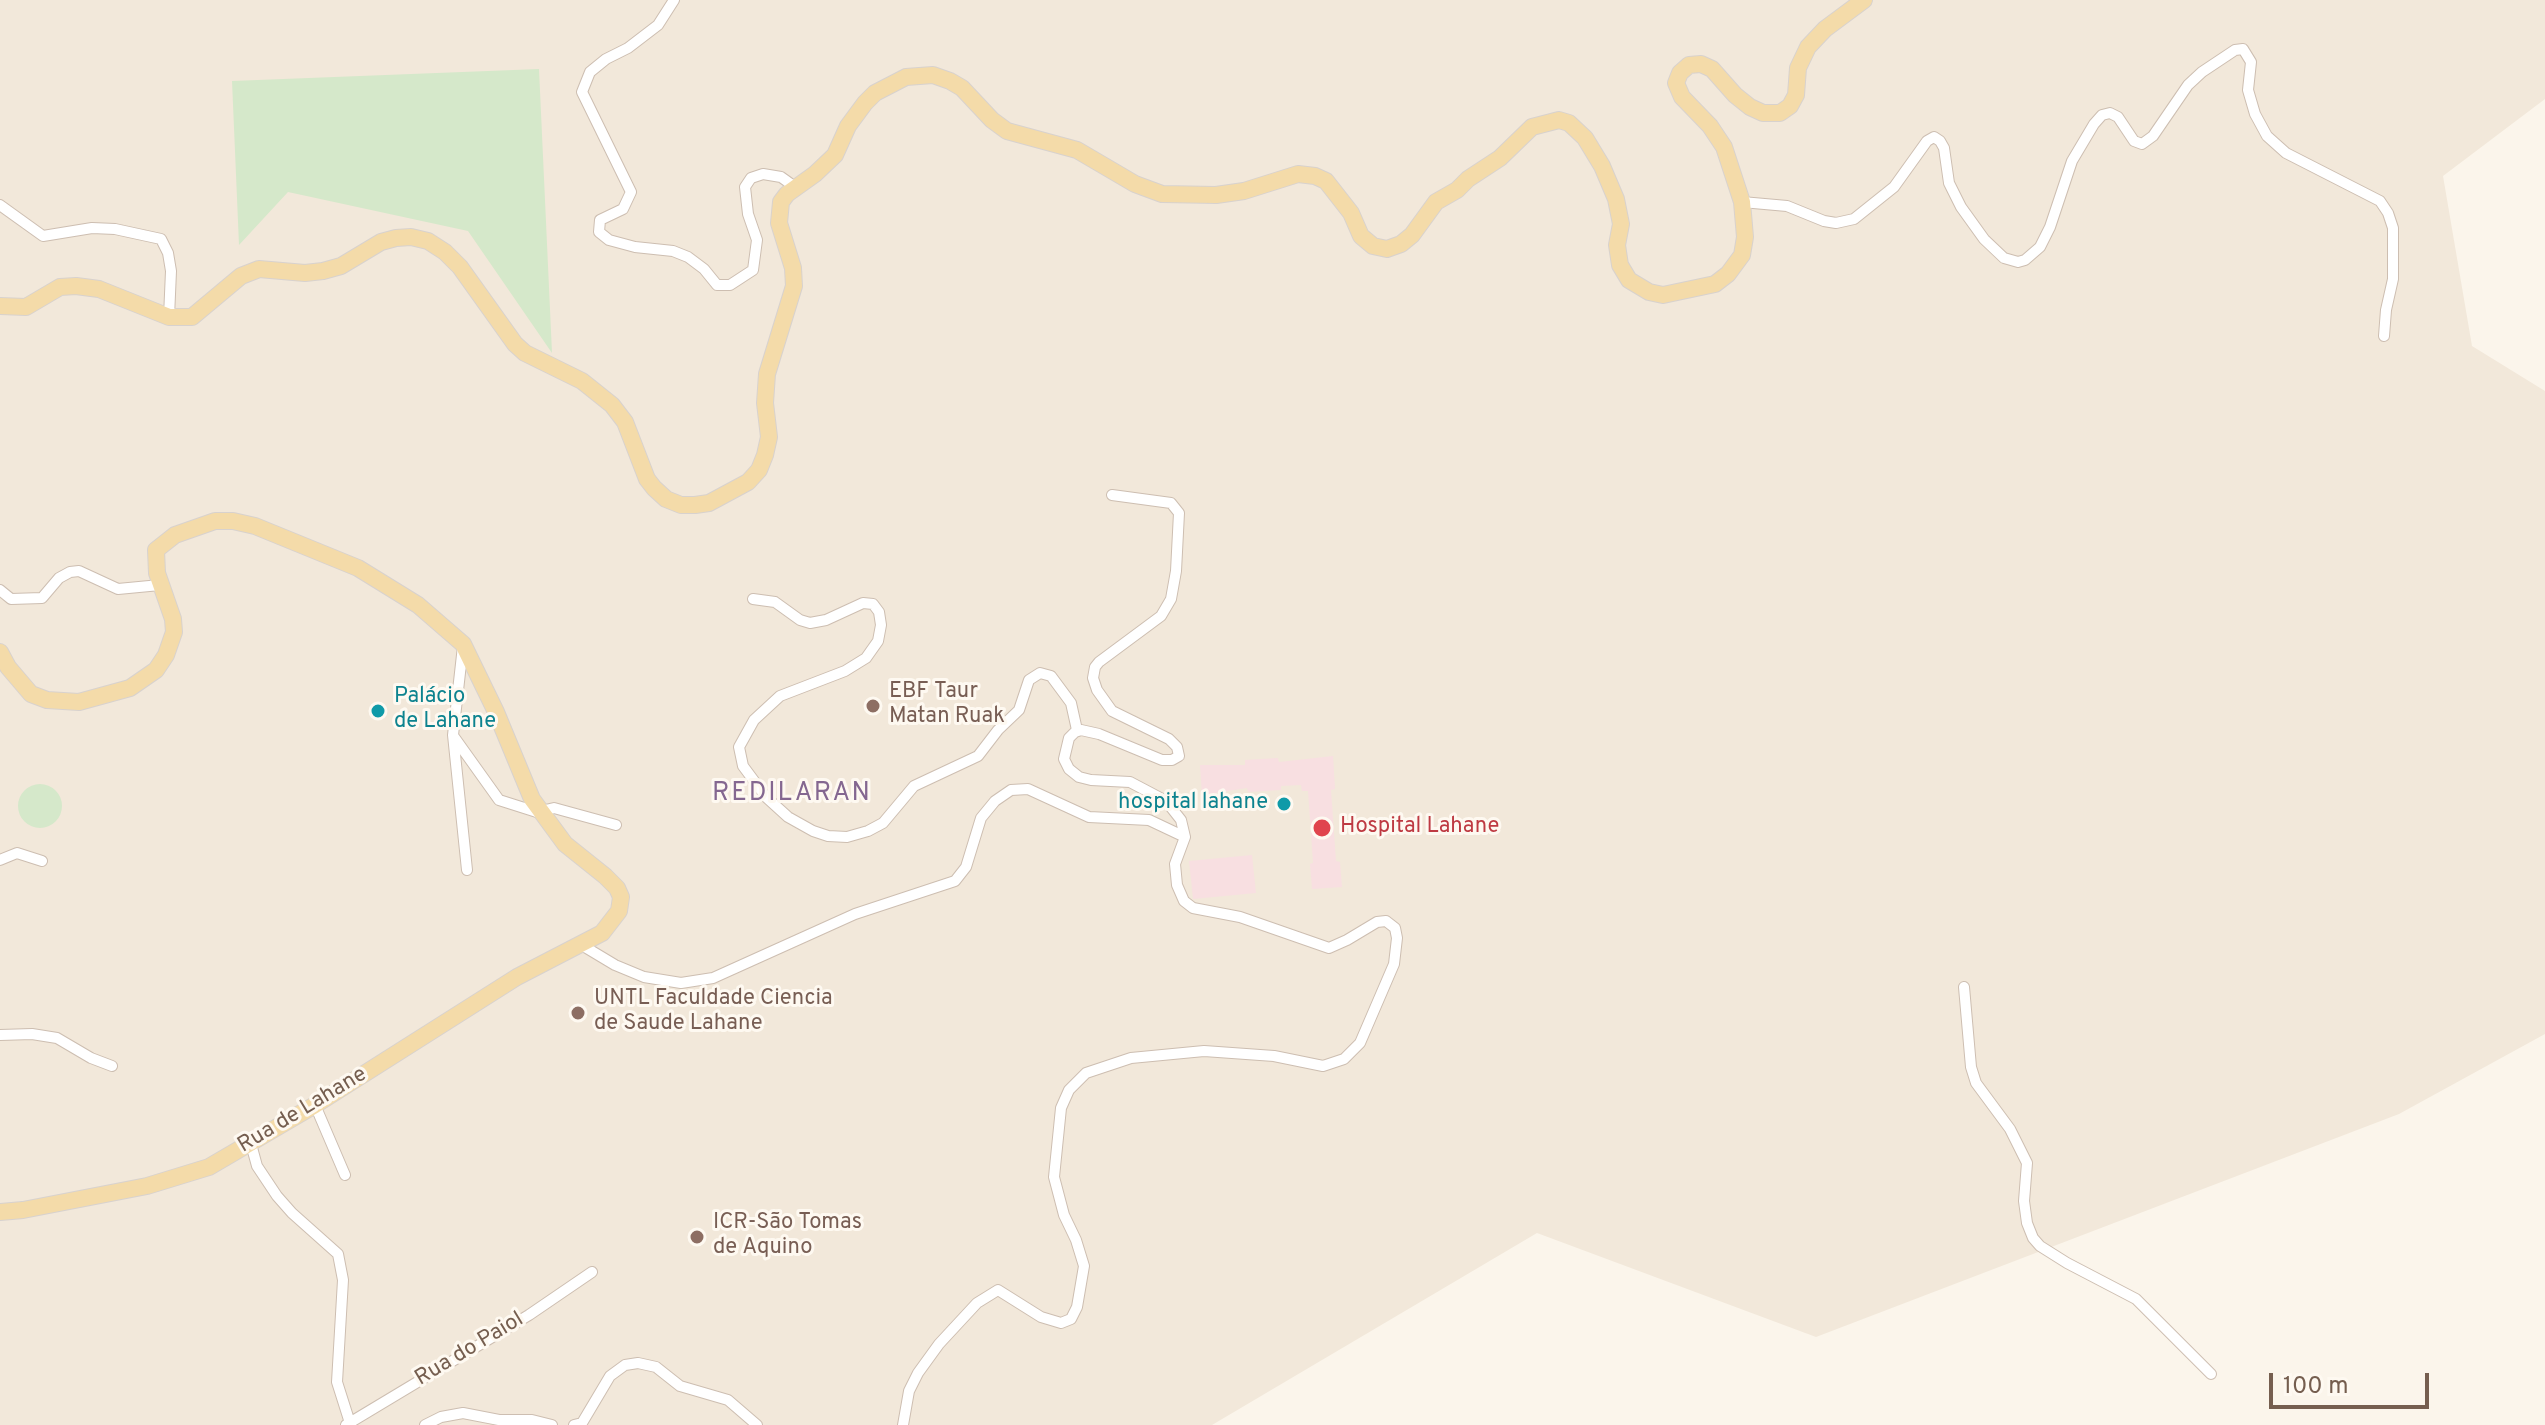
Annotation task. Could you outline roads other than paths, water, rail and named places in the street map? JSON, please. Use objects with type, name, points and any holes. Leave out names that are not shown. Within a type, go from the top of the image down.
[{"type":"main road","points":[[0,306],[26,307],[60,287],[76,286],[99,289],[169,317],[192,317],[241,276],[259,269],[305,273],[323,271],[341,266],[381,242],[411,237],[428,241],[460,267],[515,344],[525,353],[582,381],[612,405],[625,422],[647,479],[666,499],[681,505],[709,503],[748,482],[759,470],[765,455],[769,437],[765,403],[767,374],[794,286],[793,268],[778,211],[781,202],[835,155],[855,114],[875,93],[906,77],[923,75],[950,81],[962,88],[992,120],[1007,131],[1077,150],[1135,184],[1162,194],[1216,195],[1244,191],[1298,174],[1315,176],[1326,181],[1351,213],[1361,236],[1373,246],[1387,249],[1401,244],[1412,235],[1436,202],[1500,158],[1532,127],[1559,120],[1569,123],[1585,138],[1602,166],[1616,199],[1621,224],[1617,245],[1620,265],[1629,280],[1649,292],[1663,295],[1715,284],[1728,274],[1742,255],[1745,237],[1742,202],[1724,147],[1710,126],[1682,97],[1676,83],[1680,73],[1689,65],[1701,64],[1712,69],[1750,107],[1763,113],[1780,113],[1790,106],[1796,95],[1798,68],[1808,47],[1825,29],[1864,0]]},
{"type":"main road","points":[[0,652],[8,667],[31,694],[47,700],[79,702],[130,688],[156,670],[174,632],[173,619],[160,585],[156,550],[175,535],[215,521],[255,526],[358,568],[418,605],[463,644],[496,712],[532,799],[542,813]]},
{"type":"main road","name":"Rua de Lahane","points":[[0,1212],[147,1186],[209,1167],[315,1105],[517,977],[602,933],[619,911],[621,897],[617,888],[565,844],[542,813]]},
{"type":"street","points":[[674,0],[658,25],[590,72],[582,92],[631,192],[623,209],[600,220],[599,232],[609,240],[635,247],[673,251],[688,257],[704,269],[717,285],[730,285],[753,270],[757,240],[748,214],[745,187],[751,178],[763,174],[781,177],[795,187]]},
{"type":"street","points":[[1742,202],[1787,206],[1836,223],[1854,219],[1894,187],[1927,141],[1934,137],[1944,148],[1949,183],[1984,239],[2004,258],[2018,262],[2025,260],[2040,247],[2072,161],[2102,115],[2110,113],[2118,117],[2134,141],[2142,144],[2153,136],[2188,85],[2235,50],[2243,49],[2251,62],[2248,90],[2255,114],[2267,136],[2286,153],[2380,201],[2388,213],[2393,228],[2393,279],[2384,336]]},
{"type":"street","points":[[0,205],[43,236],[92,228],[115,229],[161,239],[168,253],[171,271],[169,317]]},
{"type":"street","points":[[1077,730],[1099,734],[1162,760],[1179,756],[1177,747],[1169,739],[1112,711],[1097,690],[1093,678],[1099,662],[1161,616],[1171,599],[1176,571],[1179,513],[1171,503],[1112,495]]},
{"type":"street","points":[[0,590],[11,599],[42,598],[59,578],[79,571],[118,589],[160,585]]},
{"type":"street","points":[[753,599],[775,602],[800,620],[810,623],[826,620],[863,603],[873,604],[879,612],[881,625],[878,641],[866,658],[845,671],[780,696],[754,720],[739,747],[743,766],[766,797],[788,817],[813,831],[837,837],[868,831],[890,816],[914,786],[973,760],[1019,710],[1026,686],[1035,674],[1051,676],[1071,703],[1077,730]]},
{"type":"street","points":[[463,644],[453,735],[467,870]]},
{"type":"street","points":[[903,1425],[909,1391],[918,1373],[939,1344],[977,1303],[998,1290],[1041,1317],[1061,1323],[1071,1319],[1077,1307],[1084,1266],[1064,1215],[1054,1166],[1061,1108],[1069,1090],[1086,1073],[1131,1058],[1204,1051],[1274,1056],[1323,1066],[1344,1059],[1360,1043],[1394,964],[1397,938],[1395,928],[1386,921],[1377,922],[1329,948],[1240,917],[1193,908],[1184,901],[1177,885],[1175,864],[1185,837],[1181,820],[1166,801],[1130,782],[1091,780],[1079,777],[1069,769],[1064,759],[1065,748],[1077,730]]},
{"type":"street","points":[[453,735],[499,800],[542,813],[554,808],[616,825]]},
{"type":"street","points":[[580,944],[615,965],[644,977],[681,983],[713,978],[864,910],[926,893],[955,881],[966,867],[981,818],[995,801],[1011,790],[1028,789],[1089,817],[1149,820],[1185,837]]},
{"type":"street","points":[[0,860],[17,853],[42,861]]},
{"type":"street","points":[[1964,987],[1971,1067],[1976,1083],[2010,1129],[2027,1163],[2024,1201],[2033,1238],[2067,1263],[2136,1299],[2211,1374]]},
{"type":"street","points":[[0,1035],[32,1034],[57,1038],[112,1066]]},
{"type":"street","points":[[315,1105],[345,1175]]},
{"type":"street","points":[[251,1144],[257,1166],[277,1196],[338,1254],[343,1280],[336,1363],[339,1391],[348,1424]]},
{"type":"street","name":"Rua do Paiol","points":[[348,1424],[529,1315],[592,1272]]},
{"type":"street","points":[[574,1425],[582,1423],[610,1376],[625,1365],[638,1363],[656,1367],[680,1386],[728,1400],[757,1425]]},
{"type":"street","points":[[425,1425],[441,1417],[463,1413],[552,1425]]},
{"type":"place","name":"EBF Taur Matan Ruak","points":[[873,706]]},
{"type":"place","name":"Palácio de Lahane","points":[[378,711]]},
{"type":"place","name":"hospital lahane","points":[[1284,804]]},
{"type":"place","name":"Hospital Lahane","points":[[1322,828]]},
{"type":"place","name":"UNTL Faculdade Ciencia de Saude Lahane","points":[[578,1013]]},
{"type":"place","name":"ICR-São Tomas de Aquino","points":[[697,1237]]},
{"type":"district","name":"REDILARAN","points":[[792,795]]}]
